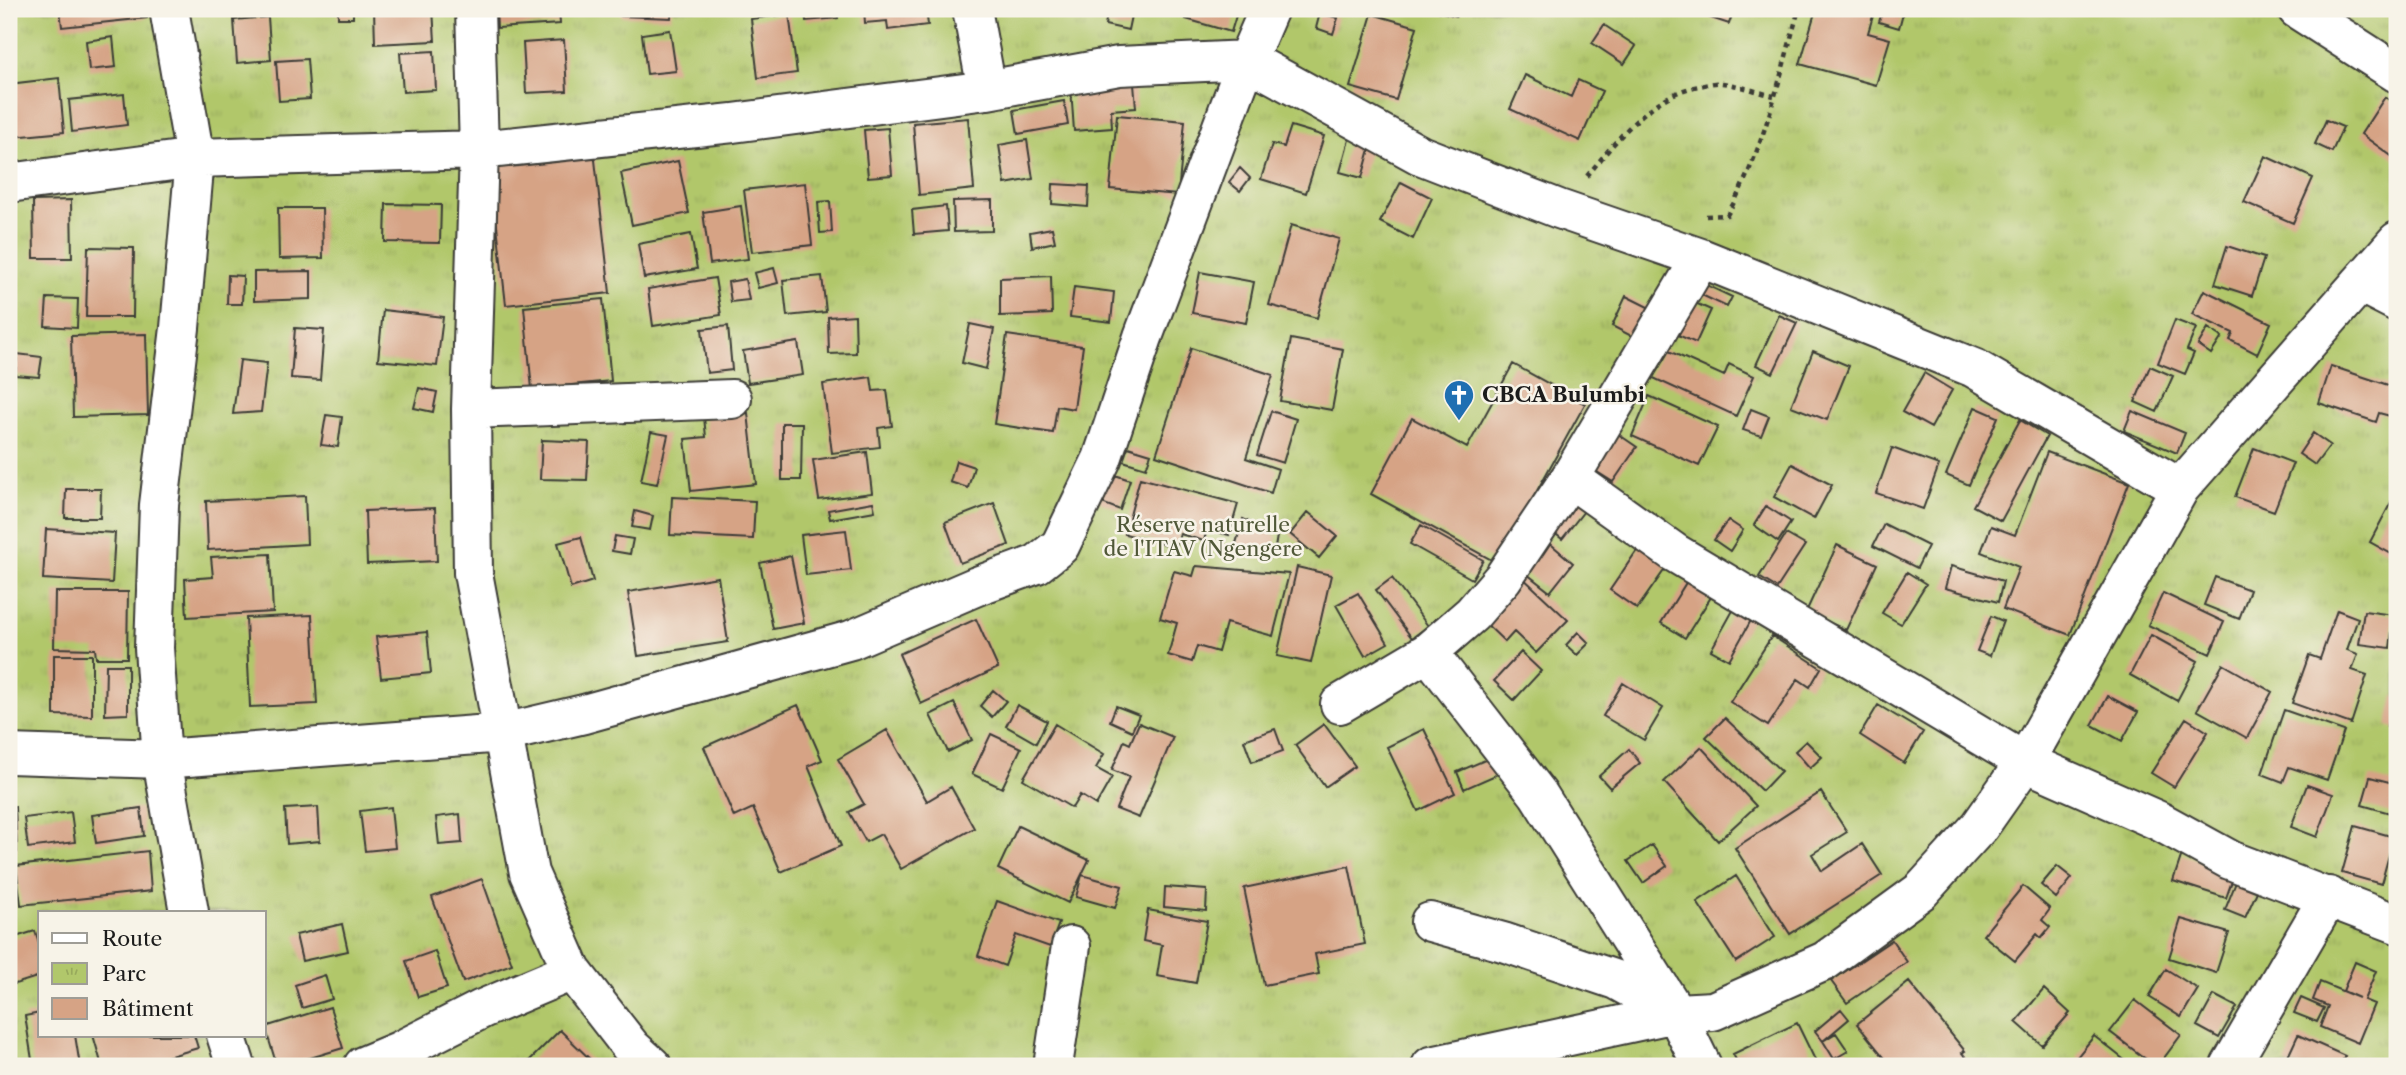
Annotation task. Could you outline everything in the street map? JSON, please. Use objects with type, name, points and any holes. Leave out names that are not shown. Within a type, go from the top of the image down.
[{"type":"street","points":[[169,9],[195,158],[180,328],[159,505],[155,648],[162,759],[188,911]]},
{"type":"street","points":[[475,9],[479,150],[471,409],[474,573],[529,873],[572,971],[631,1046],[652,1066]]},
{"type":"street","points":[[972,9],[987,90]]},
{"type":"street","points":[[9,754],[162,759],[503,733],[596,711],[851,640],[977,586],[1037,564],[1060,545],[1102,458],[1143,337],[1247,60],[1269,9]]},
{"type":"street","points":[[2297,9],[2397,73]]},
{"type":"street","points":[[9,183],[195,158],[479,150],[733,123],[987,90],[1119,65],[1247,60],[1420,155],[1559,209],[1701,258],[1974,368],[2180,488]]},
{"type":"street","points":[[1431,1066],[1676,1013],[1713,1011],[1825,961],[1921,891],[1980,826],[2025,762],[2180,488],[2397,241]]},
{"type":"street","points":[[1340,704],[1428,652],[1472,614],[1503,578],[1570,478],[1701,258]]},
{"type":"street","points":[[2360,283],[2397,302]]},
{"type":"street","points":[[471,409],[732,399]]},
{"type":"street","points":[[1570,478],[1675,553],[2025,762],[2160,821],[2230,860],[2397,924]]},
{"type":"street","points":[[1428,652],[1538,794],[1676,1013],[1702,1066]]},
{"type":"street","points":[[2230,1066],[2329,896]]},
{"type":"street","points":[[1430,922],[1503,942],[1616,980],[1676,1013]]},
{"type":"street","points":[[1053,1066],[1071,946]]},
{"type":"street","points":[[363,1066],[482,1009],[572,971]]},
{"type":"street","points":[[226,1036],[236,1066]]},
{"type":"path","points":[[1702,217],[1727,215],[1745,184],[1799,9]]},
{"type":"path","points":[[1559,209],[1620,136],[1666,98],[1684,89],[1718,83],[1774,96]]},
{"type":"green space","name":"Réserve naturelle de l'ITAV (Ngengere","points":[[9,9],[2397,9],[2397,1066],[9,1066]]},
{"type":"building","points":[[60,9],[147,9],[147,18],[62,27]]},
{"type":"building","points":[[338,9],[353,9],[353,18],[338,18]]},
{"type":"building","points":[[374,9],[433,9],[435,41],[375,44]]},
{"type":"building","points":[[559,9],[560,24],[497,28],[496,10]]},
{"type":"building","points":[[621,9],[672,9],[671,18],[621,16]]},
{"type":"building","points":[[805,9],[837,9],[838,18],[806,21]]},
{"type":"building","points":[[864,9],[935,9],[936,16],[927,17],[928,25],[888,30],[887,21],[865,23]]},
{"type":"building","points":[[1108,9],[1132,11],[1128,30],[1105,25]]},
{"type":"building","points":[[1189,9],[1238,9],[1231,32],[1186,19]]},
{"type":"building","points":[[1430,9],[1459,9],[1457,16]]},
{"type":"building","points":[[1684,9],[1734,9],[1729,24]]},
{"type":"building","points":[[1816,9],[1875,9],[1868,33],[1890,39],[1876,85],[1800,64]]},
{"type":"building","points":[[1883,9],[1904,9],[1899,28],[1879,22]]},
{"type":"building","points":[[1320,13],[1338,18],[1333,34],[1316,28]]},
{"type":"building","points":[[789,14],[797,73],[758,78],[751,19]]},
{"type":"building","points":[[1372,14],[1417,27],[1396,100],[1350,87]]},
{"type":"building","points":[[268,17],[271,60],[237,63],[234,20]]},
{"type":"building","points":[[1604,25],[1636,46],[1624,64],[1592,43]]},
{"type":"building","points":[[670,30],[676,71],[647,74],[642,34]]},
{"type":"building","points":[[113,37],[116,67],[89,70],[86,41]]},
{"type":"building","points":[[564,40],[567,91],[526,93],[523,43]]},
{"type":"building","points":[[434,51],[436,90],[403,92],[400,53]]},
{"type":"building","points":[[307,59],[310,99],[279,101],[276,61]]},
{"type":"building","points":[[1525,75],[1571,97],[1578,80],[1602,91],[1580,141],[1510,109]]},
{"type":"building","points":[[59,78],[64,132],[13,137],[9,84]]},
{"type":"building","points":[[1134,84],[1136,108],[1111,110],[1112,128],[1074,131],[1071,88]]},
{"type":"building","points":[[124,94],[127,125],[72,132],[69,100]]},
{"type":"building","points":[[2385,97],[2397,105],[2397,160],[2361,134]]},
{"type":"building","points":[[1064,101],[1068,125],[1018,134],[1014,110]]},
{"type":"building","points":[[1117,115],[1185,121],[1178,195],[1110,189]]},
{"type":"building","points":[[968,118],[974,189],[919,195],[913,123]]},
{"type":"building","points":[[2326,120],[2343,127],[2332,152],[2315,144]]},
{"type":"building","points":[[1291,126],[1324,136],[1306,193],[1261,179],[1272,144],[1284,147]]},
{"type":"building","points":[[888,128],[892,175],[868,177],[864,130]]},
{"type":"building","points":[[1350,136],[1372,142],[1362,178],[1340,172]]},
{"type":"building","points":[[1027,140],[1033,179],[1005,184],[999,145]]},
{"type":"building","points":[[594,151],[610,293],[506,305],[490,163]]},
{"type":"building","points":[[2265,156],[2313,178],[2293,223],[2244,202]]},
{"type":"building","points":[[678,161],[689,213],[632,225],[621,173]]},
{"type":"building","points":[[1240,168],[1250,178],[1240,191],[1229,182]]},
{"type":"building","points":[[1401,182],[1432,198],[1413,239],[1380,222]]},
{"type":"building","points":[[805,183],[812,245],[752,252],[744,190]]},
{"type":"building","points":[[1053,184],[1089,186],[1088,207],[1052,204]]},
{"type":"building","points":[[71,200],[72,258],[34,258],[33,201]]},
{"type":"building","points":[[992,200],[992,231],[954,232],[953,201]]},
{"type":"building","points":[[830,201],[832,232],[820,233],[818,202]]},
{"type":"building","points":[[386,204],[441,205],[440,243],[385,242]]},
{"type":"building","points":[[741,206],[748,259],[710,264],[703,212]]},
{"type":"building","points":[[946,206],[948,231],[914,234],[912,210]]},
{"type":"building","points":[[278,208],[322,208],[323,258],[279,259]]},
{"type":"building","points":[[1291,225],[1339,239],[1317,318],[1269,305]]},
{"type":"building","points":[[1052,228],[1055,242],[1032,247],[1030,232]]},
{"type":"building","points":[[691,234],[697,269],[644,278],[638,244]]},
{"type":"building","points":[[2227,246],[2264,258],[2252,296],[2215,284]]},
{"type":"building","points":[[88,247],[134,248],[133,317],[86,317]]},
{"type":"building","points":[[774,268],[778,283],[758,288],[754,273]]},
{"type":"building","points":[[311,271],[311,299],[254,301],[254,272]]},
{"type":"building","points":[[1200,272],[1254,282],[1246,323],[1192,313]]},
{"type":"building","points":[[228,275],[243,276],[242,304],[227,304]]},
{"type":"building","points":[[822,276],[826,312],[787,316],[783,280]]},
{"type":"building","points":[[1051,276],[1052,314],[1000,316],[1000,278]]},
{"type":"building","points":[[715,278],[721,315],[653,326],[648,289]]},
{"type":"building","points":[[745,279],[749,300],[731,302],[728,282]]},
{"type":"building","points":[[1698,281],[1732,297],[1727,307],[1693,291]]},
{"type":"building","points":[[1074,287],[1114,292],[1111,322],[1070,317]]},
{"type":"building","points":[[2204,290],[2271,323],[2257,354],[2230,340],[2233,333],[2192,314]]},
{"type":"building","points":[[1626,296],[1652,309],[1637,339],[1612,326]]},
{"type":"building","points":[[47,298],[78,299],[77,328],[45,326]]},
{"type":"building","points":[[1684,298],[1711,310],[1696,343],[1669,331]]},
{"type":"building","points":[[603,299],[611,381],[532,389],[524,307]]},
{"type":"building","points":[[383,310],[443,317],[437,366],[378,360]]},
{"type":"building","points":[[855,315],[856,353],[829,354],[828,317]]},
{"type":"building","points":[[1779,315],[1797,323],[1773,373],[1756,365]]},
{"type":"building","points":[[2175,320],[2196,328],[2187,350],[2194,353],[2185,374],[2158,363]]},
{"type":"building","points":[[970,324],[994,329],[986,369],[962,363]]},
{"type":"building","points":[[728,326],[732,370],[707,373],[702,329]]},
{"type":"building","points":[[295,328],[324,330],[320,380],[291,378]]},
{"type":"building","points":[[2208,328],[2222,337],[2211,354],[2198,345]]},
{"type":"building","points":[[146,334],[148,415],[73,417],[71,336]]},
{"type":"building","points":[[1007,335],[1083,346],[1074,409],[1057,406],[1053,433],[994,424]]},
{"type":"building","points":[[1291,339],[1343,349],[1332,410],[1280,401]]},
{"type":"building","points":[[798,342],[803,375],[748,383],[743,351]]},
{"type":"building","points":[[1191,348],[1273,375],[1246,458],[1278,469],[1271,493],[1156,455]]},
{"type":"building","points":[[1662,348],[1724,376],[1729,364],[1754,376],[1736,416],[1649,376]]},
{"type":"building","points":[[1813,351],[1849,366],[1827,420],[1791,406]]},
{"type":"building","points":[[17,354],[42,357],[39,377],[15,375]]},
{"type":"building","points":[[240,360],[267,363],[261,412],[233,414]]},
{"type":"building","points":[[1513,364],[1585,404],[1497,563],[1371,494],[1412,418],[1467,448]]},
{"type":"building","points":[[2150,366],[2173,376],[2157,412],[2135,402]]},
{"type":"building","points":[[2331,366],[2397,388],[2390,416],[2379,413],[2376,422],[2319,403]]},
{"type":"building","points":[[1924,373],[1952,390],[1931,428],[1902,412]]},
{"type":"building","points":[[871,377],[873,391],[887,390],[892,426],[878,428],[880,447],[832,453],[823,384]]},
{"type":"building","points":[[419,388],[437,392],[433,412],[414,408]]},
{"type":"building","points":[[1649,396],[1718,427],[1699,466],[1632,436]]},
{"type":"building","points":[[1975,407],[1998,417],[1969,485],[1946,475]]},
{"type":"building","points":[[1751,409],[1769,416],[1761,436],[1743,430]]},
{"type":"building","points":[[1271,411],[1296,419],[1283,463],[1257,455]]},
{"type":"building","points":[[2132,411],[2185,433],[2177,453],[2124,431]]},
{"type":"building","points":[[748,413],[756,484],[691,491],[685,439],[706,437],[704,417]]},
{"type":"building","points":[[326,415],[342,417],[338,447],[321,445]]},
{"type":"building","points":[[2020,420],[2047,436],[2001,521],[1973,506]]},
{"type":"building","points":[[782,423],[802,423],[801,480],[782,480]]},
{"type":"building","points":[[651,432],[668,435],[657,484],[641,481]]},
{"type":"building","points":[[2313,433],[2330,445],[2315,465],[2299,454]]},
{"type":"building","points":[[1618,434],[1637,447],[1613,482],[1594,470]]},
{"type":"building","points":[[542,440],[589,442],[587,480],[540,479]]},
{"type":"building","points":[[1128,447],[1151,454],[1146,468],[1123,461]]},
{"type":"building","points":[[1892,448],[1939,465],[1923,509],[1876,493]]},
{"type":"building","points":[[2254,448],[2293,463],[2274,511],[2235,497]]},
{"type":"building","points":[[867,452],[872,493],[819,500],[813,460]]},
{"type":"building","points":[[2047,452],[2129,483],[2070,635],[2003,609],[2019,567],[1981,552],[1991,526],[2015,535]]},
{"type":"building","points":[[956,461],[974,467],[968,488],[950,482]]},
{"type":"building","points":[[1792,464],[1832,485],[1814,519],[1774,497]]},
{"type":"building","points":[[1109,473],[1130,480],[1120,510],[1099,502]]},
{"type":"building","points":[[1140,478],[1238,504],[1229,535],[1207,529],[1204,541],[1180,534],[1176,547],[1125,534]]},
{"type":"building","points":[[66,489],[101,489],[100,518],[65,518]]},
{"type":"building","points":[[2397,491],[2397,557],[2370,542]]},
{"type":"building","points":[[1573,493],[1588,506],[1562,539],[1546,526]]},
{"type":"building","points":[[305,496],[307,544],[208,550],[206,501]]},
{"type":"building","points":[[672,497],[755,501],[753,539],[670,535]]},
{"type":"building","points":[[873,502],[875,511],[830,519],[828,510]]},
{"type":"building","points":[[994,503],[1009,545],[960,563],[945,522]]},
{"type":"building","points":[[1766,506],[1791,522],[1778,542],[1754,525]]},
{"type":"building","points":[[435,508],[437,561],[367,564],[365,511]]},
{"type":"building","points":[[635,511],[653,516],[650,530],[632,527]]},
{"type":"building","points":[[1308,512],[1337,536],[1319,558],[1290,534]]},
{"type":"building","points":[[1243,519],[1277,536],[1274,554],[1233,554]]},
{"type":"building","points":[[1728,520],[1743,530],[1730,551],[1714,540]]},
{"type":"building","points":[[1884,524],[1928,546],[1917,568],[1873,546]]},
{"type":"building","points":[[1421,525],[1483,560],[1472,579],[1410,544]]},
{"type":"building","points":[[46,529],[115,533],[112,583],[43,579]]},
{"type":"building","points":[[846,530],[851,570],[806,575],[801,535]]},
{"type":"building","points":[[1786,534],[1805,545],[1777,588],[1759,577]]},
{"type":"building","points":[[615,536],[633,539],[630,554],[612,551]]},
{"type":"building","points":[[581,537],[593,581],[571,588],[558,543]]},
{"type":"building","points":[[1546,540],[1573,563],[1550,592],[1522,570]]},
{"type":"building","points":[[1642,543],[1670,562],[1637,609],[1610,590]]},
{"type":"building","points":[[1837,545],[1877,564],[1846,630],[1806,612]]},
{"type":"building","points":[[270,554],[273,612],[187,617],[185,579],[213,577],[211,557]]},
{"type":"building","points":[[791,556],[804,623],[773,629],[760,563]]},
{"type":"building","points":[[1196,566],[1289,574],[1273,636],[1226,623],[1218,652],[1197,646],[1192,662],[1168,655],[1177,623],[1160,618],[1174,571],[1193,576]]},
{"type":"building","points":[[1951,566],[2003,581],[1998,602],[1945,588]]},
{"type":"building","points":[[1297,567],[1331,575],[1311,663],[1277,656]]},
{"type":"building","points":[[1907,572],[1926,584],[1901,624],[1882,613]]},
{"type":"building","points":[[1520,575],[1568,620],[1536,653],[1514,632],[1505,642],[1480,618]]},
{"type":"building","points":[[718,577],[728,642],[638,656],[628,592]]},
{"type":"building","points":[[2215,577],[2250,590],[2239,619],[2204,605]]},
{"type":"building","points":[[1392,578],[1428,626],[1412,638],[1376,590]]},
{"type":"building","points":[[1687,581],[1711,597],[1685,638],[1661,623]]},
{"type":"building","points":[[55,592],[128,592],[127,658],[96,658],[95,649],[54,648]]},
{"type":"building","points":[[1358,593],[1388,643],[1365,656],[1336,605]]},
{"type":"building","points":[[2163,593],[2224,622],[2210,654],[2148,625]]},
{"type":"building","points":[[1736,605],[1754,615],[1729,660],[1711,650]]},
{"type":"building","points":[[2337,610],[2358,618],[2347,650],[2358,654],[2352,670],[2367,675],[2351,724],[2292,703],[2309,655],[2320,659]]},
{"type":"building","points":[[2364,611],[2394,615],[2390,648],[2359,644]]},
{"type":"building","points":[[312,615],[317,704],[250,707],[246,618]]},
{"type":"building","points":[[1991,616],[2003,621],[1990,656],[1977,651]]},
{"type":"building","points":[[976,619],[998,668],[921,704],[899,654]]},
{"type":"building","points":[[427,632],[431,673],[381,678],[376,637]]},
{"type":"building","points":[[1578,632],[1589,643],[1577,655],[1566,645]]},
{"type":"building","points":[[2151,635],[2198,661],[2177,701],[2130,675]]},
{"type":"building","points":[[1772,636],[1821,668],[1810,687],[1798,679],[1768,726],[1730,702]]},
{"type":"building","points":[[1521,652],[1541,671],[1514,700],[1494,681]]},
{"type":"building","points":[[54,655],[92,655],[92,716],[54,715]]},
{"type":"building","points":[[2223,664],[2272,692],[2247,738],[2197,710]]},
{"type":"building","points":[[106,665],[128,665],[128,714],[105,715]]},
{"type":"building","points":[[1623,683],[1663,708],[1644,740],[1603,716]]},
{"type":"building","points":[[993,690],[1006,701],[992,717],[980,706]]},
{"type":"building","points":[[2108,696],[2138,712],[2122,741],[2092,725]]},
{"type":"building","points":[[2394,696],[2397,696],[2397,729],[2387,726]]},
{"type":"building","points":[[954,703],[972,740],[948,752],[930,715]]},
{"type":"building","points":[[798,705],[822,760],[808,766],[841,846],[781,872],[753,808],[734,817],[704,747]]},
{"type":"building","points":[[1017,705],[1047,721],[1036,743],[1006,726]]},
{"type":"building","points":[[1878,705],[1923,732],[1904,763],[1860,735]]},
{"type":"building","points":[[1116,706],[1139,715],[1132,731],[1110,721]]},
{"type":"building","points":[[2284,710],[2344,731],[2327,780],[2289,767],[2283,782],[2262,774]]},
{"type":"building","points":[[1725,718],[1781,771],[1762,791],[1706,737]]},
{"type":"building","points":[[2186,718],[2208,732],[2174,787],[2151,773]]},
{"type":"building","points":[[1139,723],[1173,737],[1139,818],[1116,809],[1129,777],[1112,770],[1124,741],[1130,744]]},
{"type":"building","points":[[1055,724],[1104,754],[1096,768],[1112,777],[1096,805],[1080,795],[1072,808],[1023,779]]},
{"type":"building","points":[[1324,724],[1355,766],[1325,787],[1295,745]]},
{"type":"building","points":[[1275,729],[1283,751],[1252,762],[1244,740]]},
{"type":"building","points":[[1424,729],[1455,793],[1418,811],[1387,747]]},
{"type":"building","points":[[887,730],[927,801],[951,787],[974,828],[901,869],[881,834],[866,842],[849,812],[864,804],[838,759]]},
{"type":"building","points":[[991,734],[1021,748],[1002,788],[972,774]]},
{"type":"building","points":[[1806,741],[1822,757],[1810,768],[1795,751]]},
{"type":"building","points":[[1701,747],[1756,806],[1718,841],[1664,782]]},
{"type":"building","points":[[1629,749],[1640,763],[1610,788],[1599,776]]},
{"type":"building","points":[[1492,757],[1498,774],[1464,789],[1457,772]]},
{"type":"building","points":[[2370,777],[2397,784],[2397,815],[2362,805]]},
{"type":"building","points":[[2307,785],[2333,794],[2317,837],[2291,827]]},
{"type":"building","points":[[1821,792],[1847,832],[1812,854],[1822,871],[1862,844],[1882,875],[1790,934],[1735,848]]},
{"type":"building","points":[[9,807],[15,807],[17,852],[9,852]]},
{"type":"building","points":[[318,807],[320,841],[287,844],[285,809]]},
{"type":"building","points":[[391,807],[395,848],[365,851],[360,811]]},
{"type":"building","points":[[141,808],[144,836],[96,843],[92,815]]},
{"type":"building","points":[[71,812],[75,842],[28,848],[24,818]]},
{"type":"building","points":[[460,814],[462,843],[439,845],[436,817]]},
{"type":"building","points":[[1018,826],[1089,860],[1068,903],[998,869]]},
{"type":"building","points":[[2355,826],[2394,837],[2381,884],[2342,873]]},
{"type":"building","points":[[1652,845],[1667,866],[1643,883],[1628,861]]},
{"type":"building","points":[[148,851],[151,891],[21,905],[16,866]]},
{"type":"building","points":[[2182,854],[2235,872],[2226,898],[2173,881]]},
{"type":"building","points":[[1349,866],[1365,944],[1315,954],[1319,974],[1264,985],[1244,888]]},
{"type":"building","points":[[2057,866],[2072,878],[2056,898],[2041,885]]},
{"type":"building","points":[[1082,875],[1122,886],[1115,908],[1076,897]]},
{"type":"building","points":[[1736,876],[1775,937],[1736,962],[1697,902]]},
{"type":"building","points":[[2238,877],[2259,887],[2245,918],[2225,910]]},
{"type":"building","points":[[482,879],[512,964],[463,982],[432,897]]},
{"type":"building","points":[[2023,886],[2050,909],[2042,920],[2050,927],[2041,938],[2037,934],[2015,961],[1983,935]]},
{"type":"building","points":[[1165,887],[1207,890],[1206,911],[1164,907]]},
{"type":"building","points":[[997,901],[1059,923],[1050,947],[1016,935],[1005,966],[978,956]]},
{"type":"building","points":[[1148,910],[1207,921],[1196,983],[1157,976],[1162,945],[1143,941]]},
{"type":"building","points":[[2181,919],[2229,933],[2216,973],[2169,958]]},
{"type":"building","points":[[342,924],[348,951],[302,961],[296,935]]},
{"type":"building","points":[[35,931],[38,941],[38,977],[9,986],[9,939]]},
{"type":"building","points":[[1892,940],[1907,962],[1847,1003],[1831,981]]},
{"type":"building","points":[[435,951],[447,988],[418,997],[406,961]]},
{"type":"building","points":[[2355,962],[2376,971],[2364,1000],[2374,1004],[2358,1043],[2320,1027],[2328,1006],[2313,1000],[2320,982],[2359,998],[2343,991]]},
{"type":"building","points":[[2166,969],[2198,989],[2181,1017],[2149,997]]},
{"type":"building","points":[[325,975],[332,999],[302,1008],[295,985]]},
{"type":"building","points":[[1909,982],[1965,1051],[1962,1053],[1970,1062],[1964,1066],[1891,1066],[1857,1024]]},
{"type":"building","points":[[2044,989],[2070,1013],[2042,1045],[2016,1022]]},
{"type":"building","points":[[2214,995],[2237,1007],[2219,1038],[2197,1026]]},
{"type":"building","points":[[2301,998],[2324,1008],[2317,1022],[2294,1013]]},
{"type":"building","points":[[2135,1000],[2181,1035],[2158,1066],[2110,1032]]},
{"type":"building","points":[[330,1007],[343,1048],[277,1066],[266,1027]]},
{"type":"building","points":[[1841,1009],[1849,1019],[1823,1041],[1815,1031]]},
{"type":"building","points":[[38,1013],[38,1036],[75,1036],[80,1066],[33,1066],[25,1016]]},
{"type":"building","points":[[1797,1023],[1818,1066],[1739,1066],[1733,1054]]},
{"type":"building","points":[[560,1030],[597,1066],[524,1066]]},
{"type":"building","points":[[1836,1033],[1848,1051],[1834,1059],[1823,1041]]},
{"type":"building","points":[[2298,1035],[2345,1056],[2340,1066],[2291,1066],[2285,1063]]},
{"type":"building","points":[[93,1036],[194,1036],[198,1048],[136,1066],[102,1066]]},
{"type":"building","points":[[2094,1036],[2132,1066],[2088,1066],[2077,1057]]},
{"type":"place","name":"CBCA Bulumbi","points":[[1459,422]]}]
